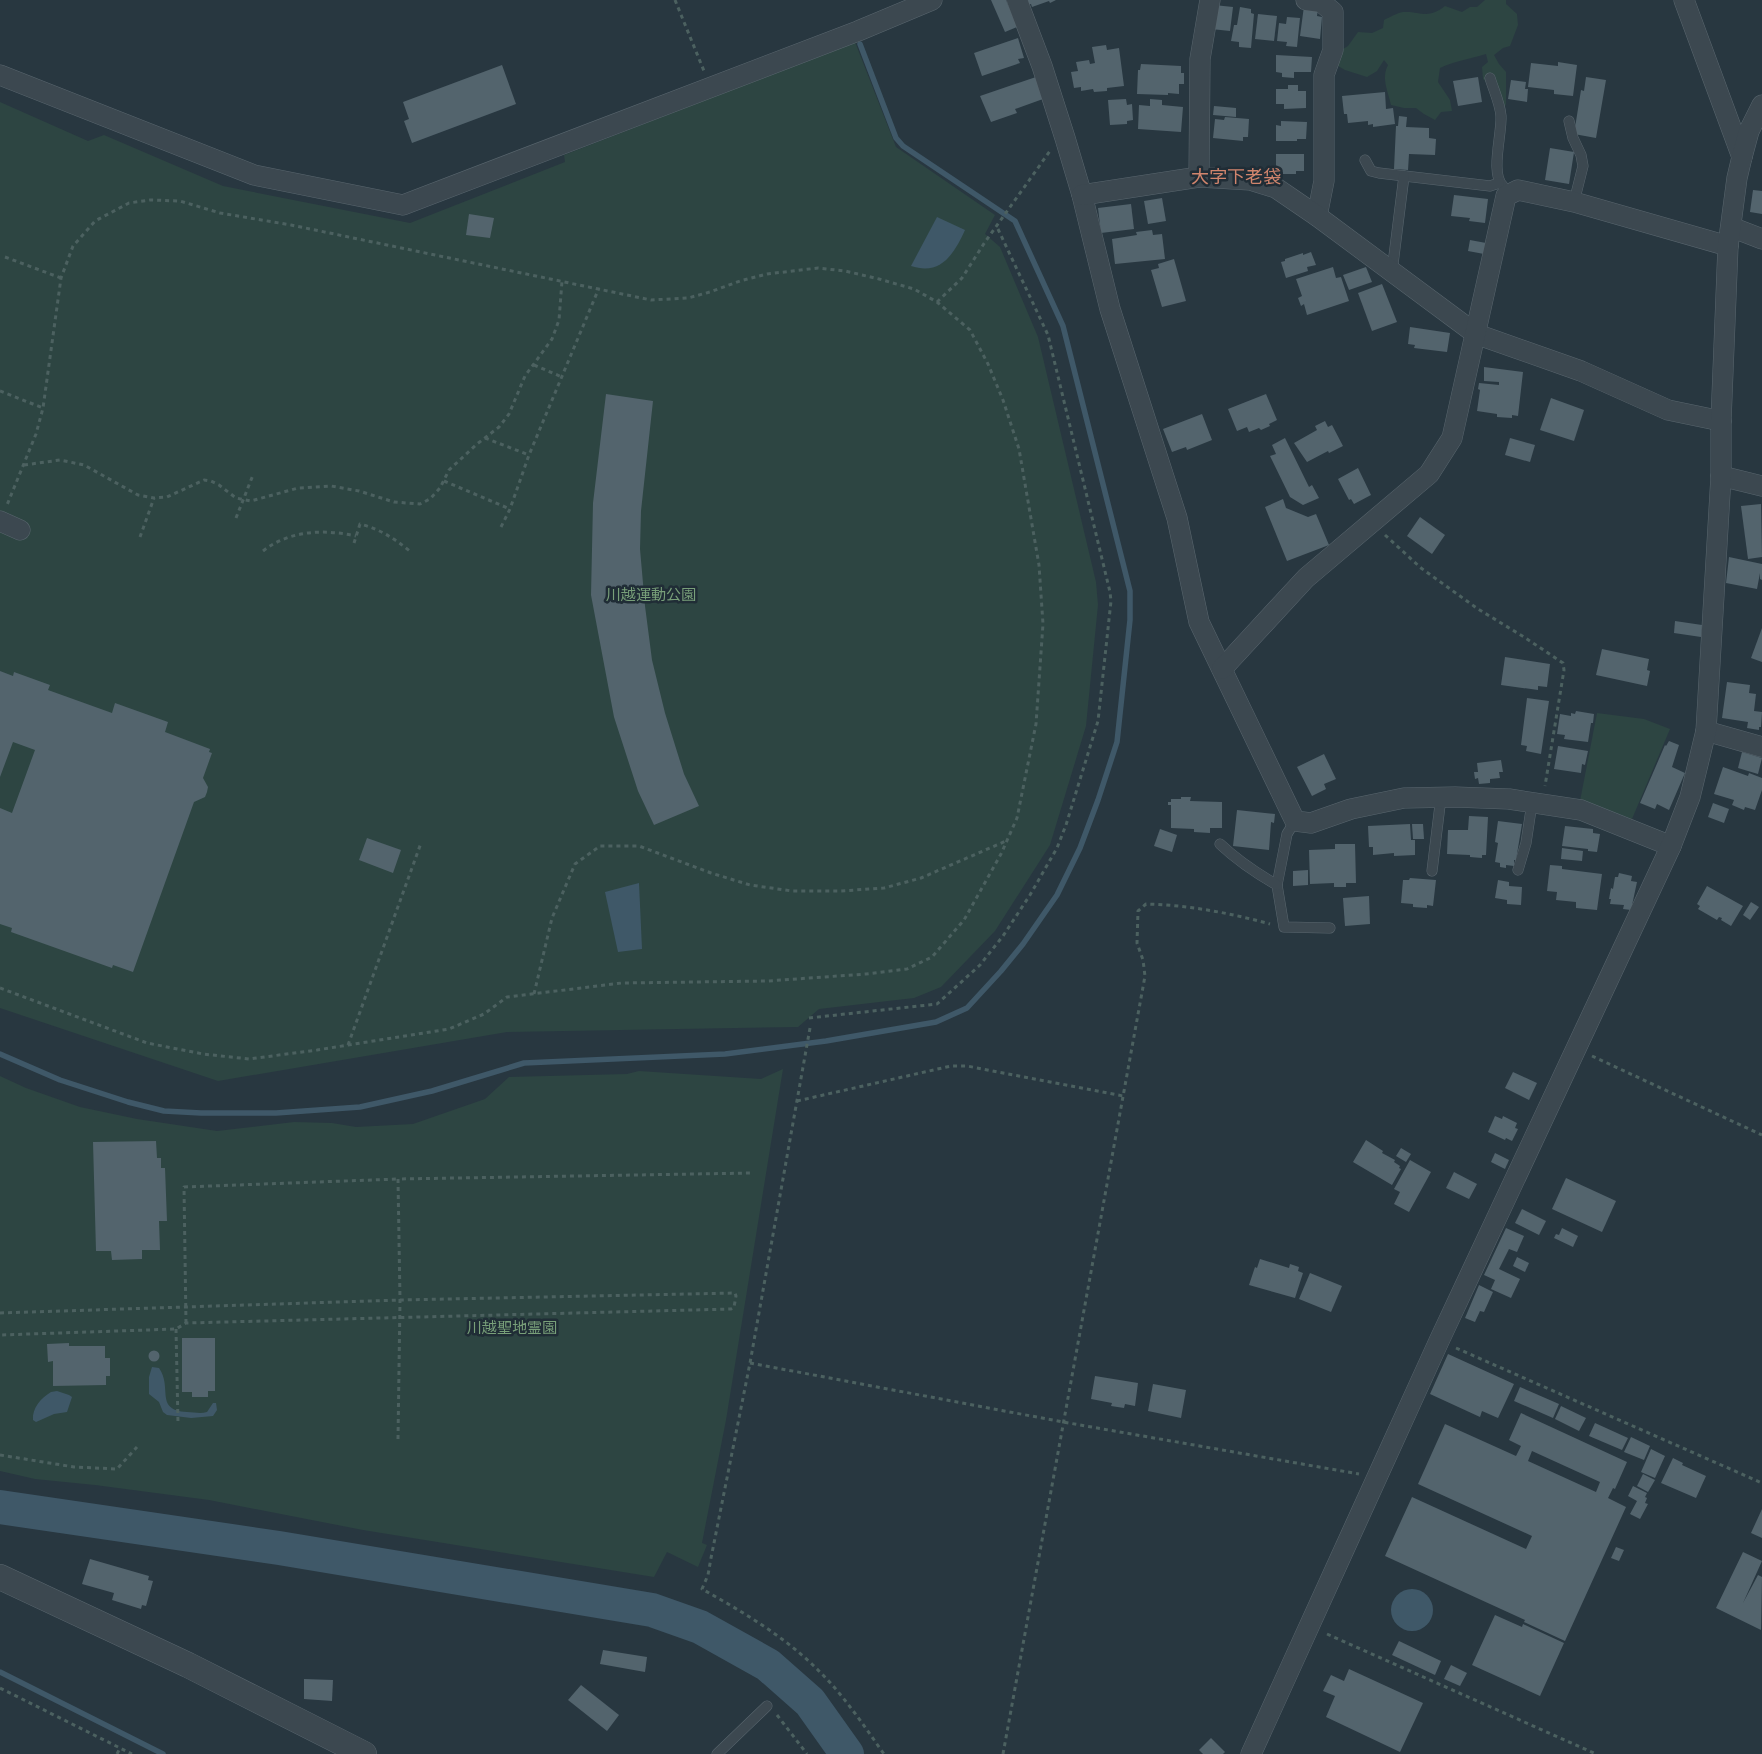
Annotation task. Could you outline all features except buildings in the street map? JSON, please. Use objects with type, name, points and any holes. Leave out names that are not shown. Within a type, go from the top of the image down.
[{"type":"street","points":[[0,75],[254,175],[403,205],[858,31],[932,0]]},
{"type":"street","points":[[1017,0],[1042,66],[1065,138],[1082,195],[1110,309],[1177,518],[1199,622],[1295,821],[1310,823],[1351,809],[1404,798],[1509,799],[1581,810],[1671,846]]},
{"type":"street","points":[[1199,177],[1200,59],[1210,0]]},
{"type":"street","points":[[1306,0],[1321,2],[1333,12],[1333,50],[1324,76],[1324,181],[1317,216]]},
{"type":"street","points":[[1684,0],[1742,157]]},
{"type":"street","points":[[1251,1754],[1376,1477],[1671,846],[1690,798],[1706,732],[1721,476],[1730,236],[1737,178],[1748,131],[1762,105]]},
{"type":"street","points":[[1082,195],[1199,177],[1250,180],[1276,188],[1317,216],[1476,334],[1580,371],[1668,410],[1722,421]]},
{"type":"street","points":[[1222,669],[1306,578],[1429,474],[1452,438],[1506,196],[1505,188],[1730,236],[1762,239]]},
{"type":"street","points":[[1721,476],[1762,486]]},
{"type":"street","points":[[3,515],[20,530]]},
{"type":"street","points":[[1706,732],[1762,747]]},
{"type":"street","points":[[0,1577],[188,1665],[364,1754]]},
{"type":"lane","points":[[1490,78],[1501,117],[1497,171],[1505,188]]},
{"type":"lane","points":[[1569,121],[1583,166],[1574,202]]},
{"type":"lane","points":[[1365,160],[1372,170],[1379,173],[1505,188]]},
{"type":"lane","points":[[1392,272],[1404,176]]},
{"type":"lane","points":[[1432,871],[1440,797]]},
{"type":"lane","points":[[1518,870],[1537,804]]},
{"type":"lane","points":[[1295,821],[1287,834],[1277,885],[1284,927],[1330,928]]},
{"type":"lane","points":[[1220,844],[1255,873],[1277,885]]},
{"type":"lane","points":[[717,1754],[767,1706]]},
{"type":"path","points":[[675,0],[710,88]]},
{"type":"path","points":[[937,302],[962,278],[1051,150],[1065,138]]},
{"type":"path","points":[[0,988],[147,1043],[203,1054],[249,1059],[449,1029],[484,1014],[507,997],[622,983],[768,981],[907,969],[932,957],[964,920],[979,895],[1017,818],[1036,724],[1043,624],[1039,565],[1019,449],[1003,400],[988,364],[970,330],[937,302],[914,289],[846,271],[818,268],[767,274],[688,298],[651,300],[291,225],[220,213],[180,201],[150,200],[129,203],[95,221],[73,246],[61,278],[44,408],[36,434],[3,515]]},
{"type":"path","points":[[809,1018],[937,1004],[980,964],[1002,936],[1030,894],[1057,848],[1097,727],[1111,601],[1110,592],[1048,335],[997,227]]},
{"type":"path","points":[[5,257],[61,278]]},
{"type":"path","points":[[24,465],[60,460],[84,464],[138,495],[154,498],[166,498],[204,480],[211,481],[236,498],[251,501],[298,488],[331,486],[359,491],[394,502],[420,504],[430,499],[444,481],[449,470],[499,427],[509,414],[525,376],[552,339],[559,320],[562,281]]},
{"type":"path","points":[[501,527],[599,288]]},
{"type":"path","points":[[534,365],[562,377]]},
{"type":"path","points":[[0,391],[44,408]]},
{"type":"path","points":[[484,438],[529,455]]},
{"type":"path","points":[[236,518],[253,475]]},
{"type":"path","points":[[444,481],[510,508]]},
{"type":"path","points":[[140,536],[154,498]]},
{"type":"path","points":[[1372,523],[1421,568],[1478,609],[1563,664],[1564,670],[1537,804]]},
{"type":"path","points":[[354,543],[360,524],[389,535],[411,552]]},
{"type":"path","points":[[263,551],[280,541],[302,534],[329,532],[356,536]]},
{"type":"path","points":[[534,994],[552,918],[575,864],[600,846],[639,846],[711,873],[750,885],[792,891],[841,891],[884,888],[921,878],[1007,841]]},
{"type":"path","points":[[348,1045],[421,843]]},
{"type":"path","points":[[1003,1754],[1145,976],[1143,960],[1137,943],[1138,911],[1146,904],[1161,904],[1235,914],[1284,927]]},
{"type":"path","points":[[810,1028],[750,1363],[712,1558],[708,1575],[702,1588],[730,1604],[792,1647],[820,1672],[846,1702],[884,1754]]},
{"type":"path","points":[[1576,1049],[1762,1135]]},
{"type":"path","points":[[797,1102],[951,1066],[967,1066],[1123,1096]]},
{"type":"path","points":[[186,1322],[184,1186],[398,1179],[753,1174]]},
{"type":"path","points":[[398,1179],[400,1300],[398,1439]]},
{"type":"path","points":[[0,1313],[400,1300],[735,1293],[736,1296],[734,1307],[731,1310],[186,1322],[176,1329],[0,1335]]},
{"type":"path","points":[[176,1329],[178,1423]]},
{"type":"path","points":[[1439,1341],[1762,1483]]},
{"type":"path","points":[[750,1363],[1063,1422],[1376,1477]]},
{"type":"path","points":[[0,1455],[74,1467],[116,1469],[136,1447]]},
{"type":"path","points":[[1310,1626],[1596,1754]]},
{"type":"path","points":[[0,1688],[132,1754]]},
{"type":"path","points":[[767,1706],[778,1716],[807,1754]]},
{"type":"path","points":[[117,1754],[120,1748]]},
{"type":"green space","points":[[1485,0],[1506,0],[1506,4],[1517,14],[1518,25],[1510,46],[1503,48],[1494,55],[1506,72],[1506,104],[1503,110],[1496,91],[1483,79],[1482,67],[1488,62],[1486,54],[1440,68],[1438,82],[1450,100],[1452,111],[1441,112],[1435,120],[1416,108],[1391,105],[1385,80],[1388,65],[1384,60],[1377,71],[1367,77],[1338,66],[1338,52],[1348,46],[1358,32],[1372,33],[1383,28],[1384,20],[1394,15],[1403,12],[1429,14],[1445,6],[1462,12],[1470,7],[1477,7]]},
{"type":"green space","name":"川越運動公園","points":[[855,42],[896,147],[995,215],[985,234],[1000,247],[1038,337],[1096,582],[1098,605],[1086,726],[1050,845],[995,931],[941,987],[914,998],[819,1009],[798,1027],[507,1032],[218,1081],[0,1008],[0,102],[88,141],[104,135],[223,186],[410,223],[565,162],[564,155]]},
{"type":"green space","points":[[1597,713],[1644,719],[1670,729],[1632,819],[1580,801]]},
{"type":"green space","name":"川越聖地霊園","points":[[783,1069],[726,1420],[702,1543],[707,1545],[698,1567],[667,1552],[654,1577],[363,1530],[209,1500],[35,1479],[0,1471],[0,1076],[26,1088],[80,1107],[137,1119],[217,1131],[294,1122],[332,1123],[356,1127],[413,1124],[485,1099],[509,1077],[627,1074],[639,1071],[761,1079]]},
{"type":"water","points":[[937,217],[965,230],[961,239],[951,255],[938,265],[931,268],[911,266]]},
{"type":"water","points":[[639,883],[642,949],[618,952],[605,892]]},
{"type":"water","points":[[152,1367],[159,1368],[163,1376],[167,1402],[171,1407],[187,1412],[202,1413],[207,1412],[213,1403],[216,1403],[217,1410],[213,1416],[191,1418],[167,1415],[163,1412],[159,1402],[149,1394],[149,1377]]},
{"type":"water","points":[[57,1391],[72,1397],[67,1412],[54,1414],[36,1422],[33,1420],[34,1411],[41,1400],[51,1392]]},
{"type":"water","points":[[1408,1589],[1416,1589],[1427,1595],[1433,1610],[1427,1625],[1416,1631],[1408,1631],[1397,1625],[1391,1614],[1391,1606],[1397,1595]]},
{"type":"waterway","points":[[0,1054],[60,1080],[128,1102],[164,1111],[276,1113],[360,1107],[432,1091],[524,1063],[725,1054],[826,1041],[936,1022],[967,1008],[1001,971],[1023,944],[1057,895],[1080,848],[1098,800],[1117,742],[1130,620],[1130,591],[1063,326],[1015,221],[903,146],[896,138],[860,44]]},
{"type":"waterway","points":[[0,1507],[279,1548],[652,1610],[700,1627],[768,1665],[810,1702],[847,1754]]},
{"type":"waterway","points":[[0,1672],[163,1754]]},
{"type":"district","name":"大字下老袋","points":[[1236,177]]}]
